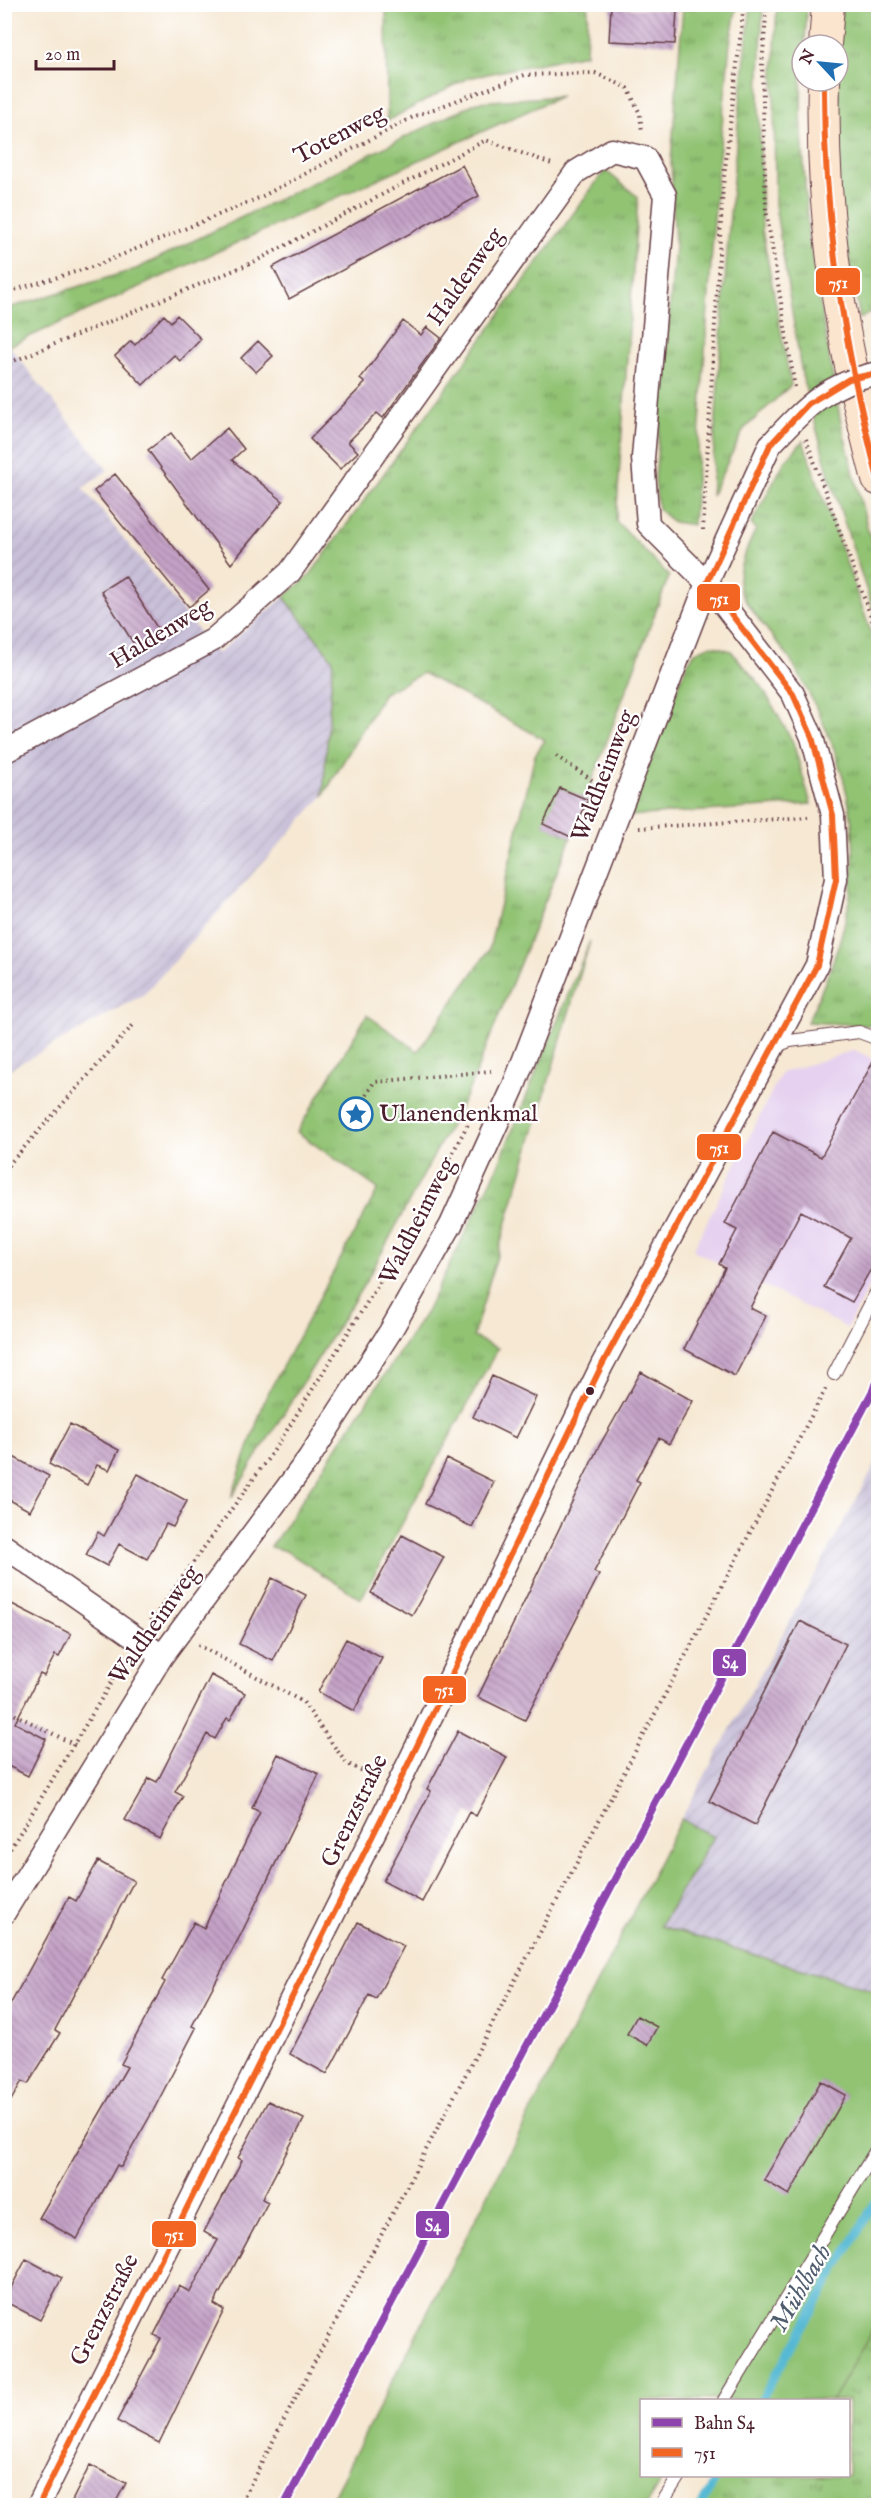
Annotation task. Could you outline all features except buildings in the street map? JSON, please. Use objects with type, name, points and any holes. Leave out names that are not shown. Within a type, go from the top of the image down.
[{"type":"main road","points":[[826,33],[828,4]]},
{"type":"main road","points":[[824,93],[827,229],[842,324],[862,419],[879,479]]},
{"type":"street","name":"Haldenweg","points":[[4,752],[213,640],[290,572],[576,172],[612,150],[645,158]]},
{"type":"street","points":[[645,158],[665,195],[644,458],[648,524],[707,583]]},
{"type":"street","name":"Waldheimweg","points":[[4,1913],[162,1656],[309,1458],[390,1332],[451,1225],[513,1088],[707,583],[770,445],[808,404],[849,379],[879,373]]},
{"type":"street","name":"Grenzstraße","points":[[38,2505],[396,1789],[602,1365],[817,965],[836,879],[833,815],[812,737],[793,694],[707,583]]},
{"type":"street","points":[[4,1546],[162,1656]]},
{"type":"lane","points":[[773,1047],[790,1041],[859,1032],[879,1039]]},
{"type":"lane","points":[[834,1374],[879,1289]]},
{"type":"lane","points":[[725,2399],[879,2147]]},
{"type":"lane","points":[[660,2505],[678,2477]]},
{"type":"path","points":[[704,539],[723,186],[744,4]]},
{"type":"path","points":[[767,4],[762,65],[766,210],[797,398]]},
{"type":"path","name":"Totenweg","points":[[4,293],[95,266],[259,198],[416,116],[525,75],[595,73],[628,88],[640,114],[645,158]]},
{"type":"path","points":[[4,365],[254,262],[486,140],[576,172]]},
{"type":"path","points":[[803,431],[879,636]]},
{"type":"path","points":[[556,756],[592,780]]},
{"type":"path","points":[[612,829],[833,815]]},
{"type":"path","points":[[4,1170],[134,1024]]},
{"type":"path","points":[[486,1082],[496,1061]]},
{"type":"path","points":[[354,1116],[374,1082],[491,1071]]},
{"type":"path","points":[[4,1859],[137,1640],[277,1446],[405,1242],[472,1115]]},
{"type":"path","points":[[239,2505],[834,1374]]},
{"type":"path","points":[[178,1634],[303,1702],[346,1763],[396,1789]]},
{"type":"path","points":[[4,1709],[99,1759]]},
{"type":"shaded area","points":[[9,346],[108,470],[83,488],[217,654],[284,597],[333,659],[323,796],[144,994],[5,1072],[4,347]]},
{"type":"shaded area","points":[[855,1050],[878,1062],[878,1269],[847,1328],[693,1250],[781,1073]]},
{"type":"shaded area","points":[[878,1460],[878,1992],[660,1926],[713,1838],[681,1819]]},
{"type":"green space","points":[[386,5],[588,5],[586,54],[468,78],[387,121]]},
{"type":"green space","points":[[683,5],[737,5],[730,43],[717,177],[693,525],[673,522],[658,509],[655,479],[675,246],[671,161]]},
{"type":"green space","points":[[751,5],[763,5],[759,99],[762,230],[791,385],[744,429],[711,496],[732,188]]},
{"type":"green space","points":[[777,5],[807,5],[806,33],[790,33],[790,93],[801,93],[808,234],[840,418],[868,530],[878,554],[878,619],[829,475],[802,375],[775,205],[774,74]]},
{"type":"green space","points":[[841,5],[878,5],[878,307],[860,319],[839,201],[838,93],[850,93],[850,33],[840,33]]},
{"type":"green space","points":[[561,96],[5,347],[5,309],[136,269],[477,102]]},
{"type":"green space","points":[[605,170],[638,197],[616,521],[669,576],[590,786],[588,800],[560,788],[544,824],[571,837],[468,1092],[368,1278],[231,1498],[265,1399],[378,1189],[297,1132],[367,1015],[418,1051],[489,950],[535,755],[545,740],[423,673],[384,693],[323,796],[333,660],[284,597],[310,575]]},
{"type":"green space","points":[[803,441],[878,652],[878,1026],[807,1022],[829,973],[844,927],[852,883],[853,841],[848,799],[836,756],[818,711],[793,664],[755,615],[740,590],[739,574],[743,558],[756,529],[751,524],[785,461]]},
{"type":"green space","points":[[711,645],[731,651],[762,687],[793,742],[811,804],[629,816],[686,666],[695,652]]},
{"type":"green space","points":[[590,941],[473,1337],[498,1348],[361,1599],[286,1551],[271,1547],[426,1312],[495,1173]]},
{"type":"green space","points":[[681,1819],[713,1837],[660,1926],[878,1992],[878,2320],[833,2399],[640,2399],[640,2477],[663,2477],[646,2505],[328,2506]]},
{"type":"green space","points":[[878,2320],[878,2505],[699,2505],[714,2477],[850,2477],[850,2399],[833,2399]]},
{"type":"waterway","name":"Mühlbach","points":[[762,2399],[878,2197]]},
{"type":"waterway","name":"Mühlbach","points":[[701,2506],[717,2477]]},
{"type":"rail line","name":"S4","points":[[284,2506],[878,1381]]},
{"type":"transit line","name":"751","points":[[824,93],[827,182],[838,282],[855,380],[878,479]]},
{"type":"transit line","name":"751","points":[[38,2506],[396,1789],[602,1365],[817,965],[836,879],[833,815],[812,737],[793,694],[707,583],[770,445],[808,404],[849,379],[878,373]]},
{"type":"place","name":"Ulanendenkmal","points":[[356,1114]]}]
